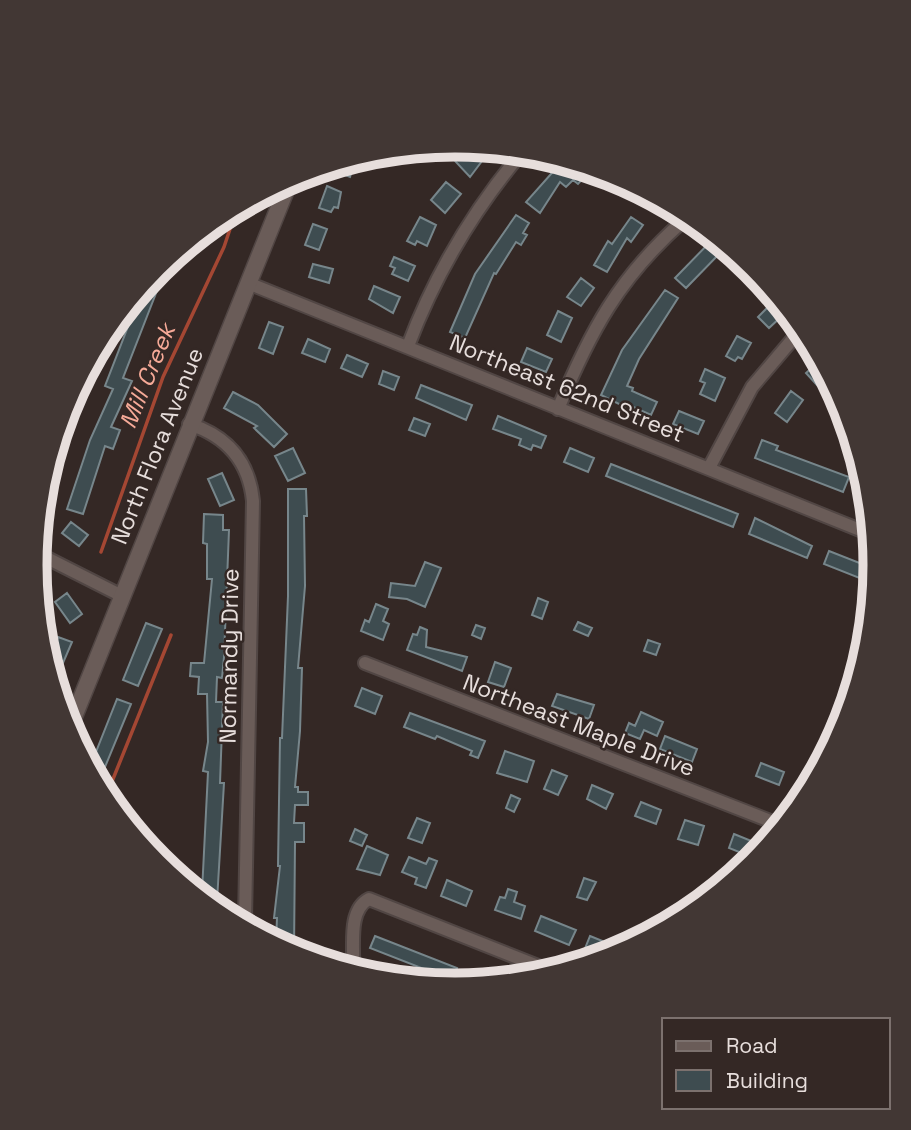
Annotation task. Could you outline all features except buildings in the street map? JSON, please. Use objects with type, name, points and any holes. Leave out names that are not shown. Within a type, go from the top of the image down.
[{"type":"street","points":[[408,346],[428,298],[459,240],[515,161]]},
{"type":"street","name":"North Flora Avenue","points":[[75,713],[189,424],[284,195]]},
{"type":"street","points":[[558,409],[582,351],[611,301],[653,249],[679,224]]},
{"type":"street","name":"Northeast 62nd Street","points":[[248,283],[862,531]]},
{"type":"street","points":[[709,468],[752,387],[794,337]]},
{"type":"street","name":"Normandy Drive","points":[[189,424],[217,436],[233,450],[248,473],[253,501],[245,915]]},
{"type":"street","points":[[47,558],[122,596]]},
{"type":"street","name":"Northeast Maple Drive","points":[[365,663],[772,822]]},
{"type":"street","points":[[353,960],[355,916],[362,903],[369,899],[535,965]]},
{"type":"waterway","name":"Mill Creek","points":[[101,552],[163,377],[224,247],[232,224]]},
{"type":"waterway","name":"Mill Creek","points":[[111,784],[171,635]]}]
